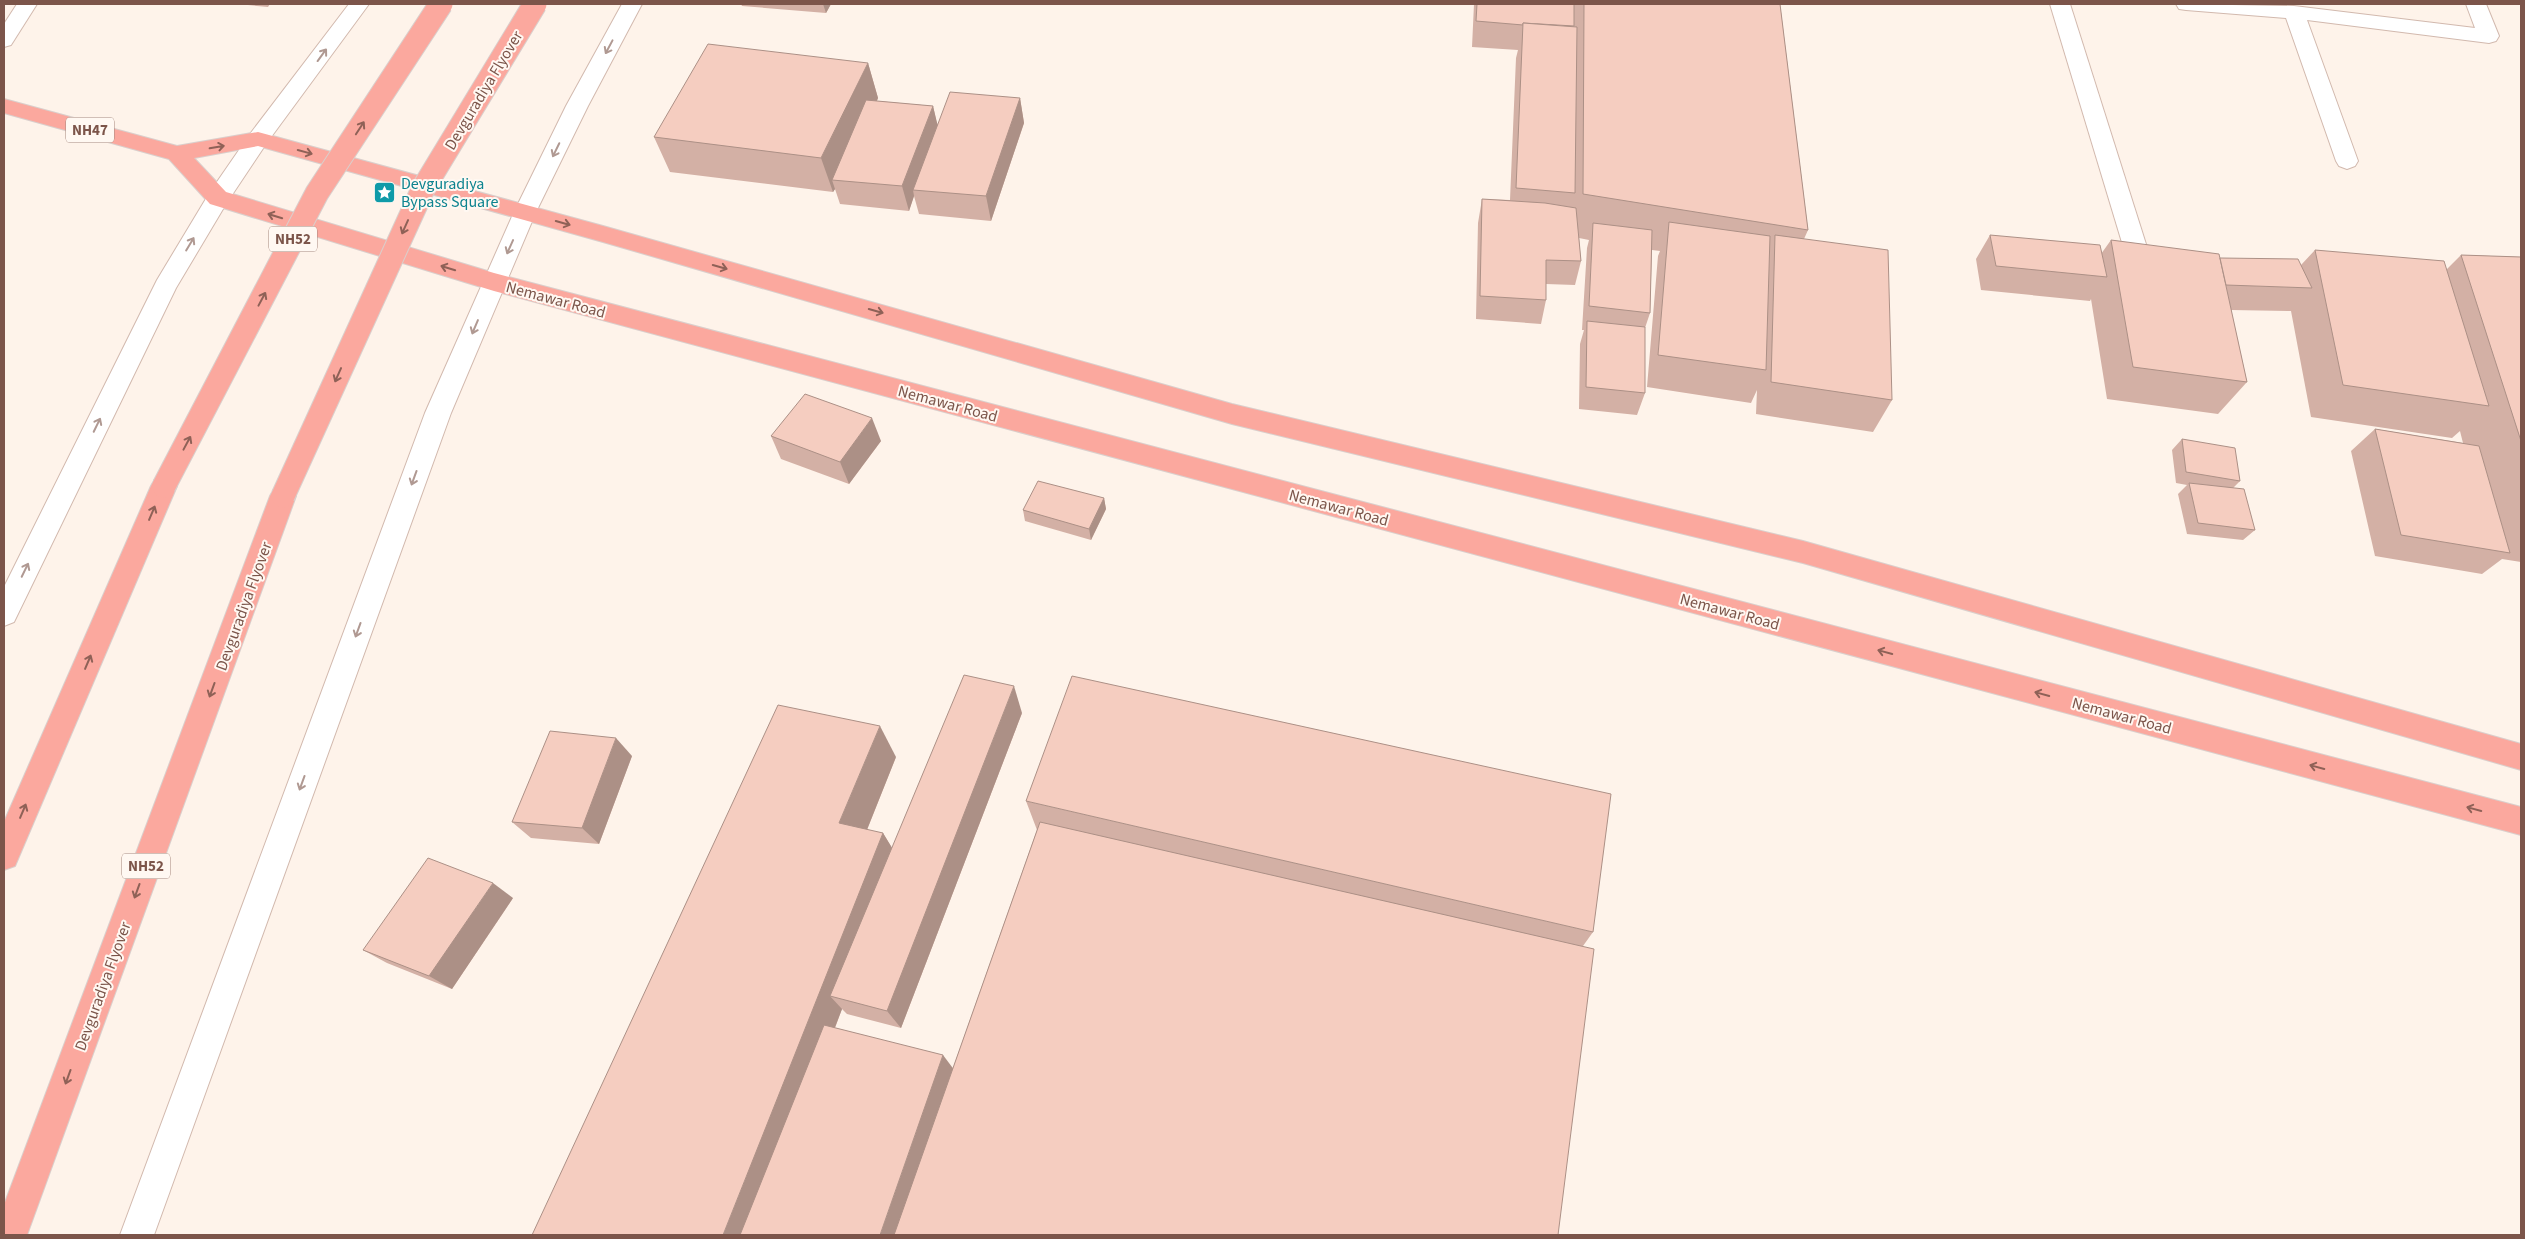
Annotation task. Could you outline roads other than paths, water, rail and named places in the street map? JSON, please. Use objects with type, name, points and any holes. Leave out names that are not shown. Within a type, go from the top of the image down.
[{"type":"highway","name":"NH52","points":[[4,856],[164,486],[317,192],[442,4]]},
{"type":"highway","name":"Devguradiya Flyover","points":[[10,1235],[283,496],[423,189],[535,4]]},
{"type":"highway","name":"NH47","points":[[4,106],[177,154]]},
{"type":"highway","points":[[177,154],[258,139],[525,212],[1232,414],[1803,552],[2521,757]]},
{"type":"highway","points":[[177,154],[218,198]]},
{"type":"highway","name":"Nemawar Road","points":[[218,198],[494,282],[2521,821]]},
{"type":"street","points":[[4,40],[27,4]]},
{"type":"street","points":[[4,614],[165,286],[218,198],[258,139],[359,4]]},
{"type":"street","points":[[137,1235],[438,414],[525,212],[577,106],[632,4]]},
{"type":"street","points":[[2060,4],[2146,281]]},
{"type":"street","points":[[2186,4],[2294,12],[2489,36],[2476,4]]},
{"type":"street","points":[[2294,12],[2347,161]]},
{"type":"place","name":"Devguradiya Bypass Square","points":[[385,192]]}]
